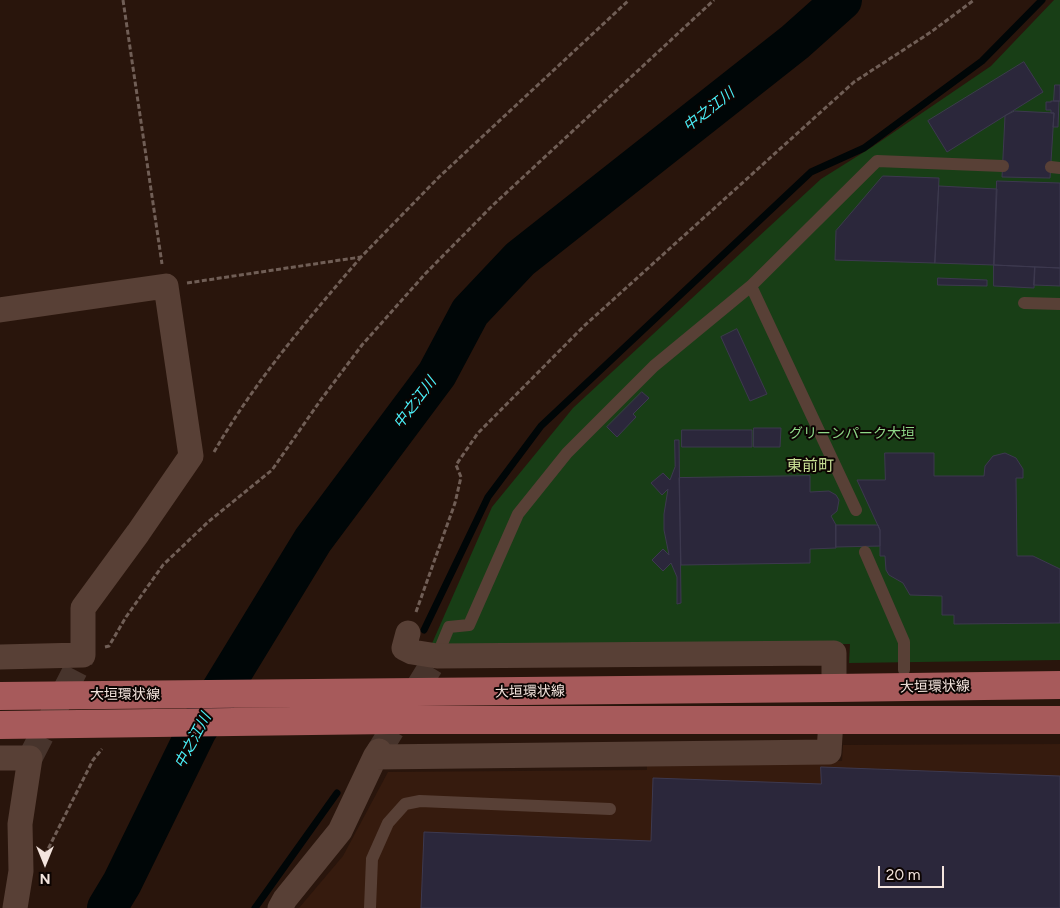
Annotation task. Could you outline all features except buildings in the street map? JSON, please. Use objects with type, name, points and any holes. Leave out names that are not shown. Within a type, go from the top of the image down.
[{"type":"main road","name":"大垣環状線","points":[[0,696],[1060,685]]},
{"type":"main road","name":"大垣環状線","points":[[0,725],[390,720],[1060,720]]},
{"type":"street","points":[[0,310],[166,286],[192,456],[82,608],[83,655],[0,657]]},
{"type":"street","points":[[408,633],[404,648],[412,652],[437,656],[834,653],[834,688]]},
{"type":"street","points":[[280,908],[285,899],[340,831],[377,754],[829,752],[831,720]]},
{"type":"street","points":[[0,758],[30,758],[20,824],[21,871],[15,908]]},
{"type":"lane","points":[[437,656],[449,627],[469,625],[518,514],[567,452],[654,366],[751,286],[877,161],[1003,166]]},
{"type":"lane","points":[[751,286],[856,510]]},
{"type":"lane","points":[[1024,303],[1060,304]]},
{"type":"lane","points":[[865,552],[904,642],[904,670]]},
{"type":"lane","points":[[370,908],[372,859],[388,823],[405,804],[420,801],[610,809]]},
{"type":"path","points":[[123,0],[166,286],[361,257]]},
{"type":"path","points":[[213,454],[232,420],[272,366],[311,315],[361,257],[439,176],[629,0]]},
{"type":"path","points":[[83,655],[109,646],[126,617],[163,565],[208,522],[272,470],[362,345],[424,274],[492,206],[714,0]]},
{"type":"path","points":[[408,633],[455,503],[461,477],[456,465],[478,433],[584,326],[854,82],[931,32],[974,0]]},
{"type":"path","points":[[41,862],[93,760],[107,742]]},
{"type":"shaded area","points":[[1060,744],[1060,908],[299,908],[343,856],[388,772],[647,770],[647,762],[842,761],[843,745]]},
{"type":"green space","name":"グリーンパーク大垣","points":[[1054,0],[1060,0],[1060,660],[849,663],[850,644],[430,648],[492,507],[573,408],[821,179],[872,147],[991,66]]},
{"type":"waterway","name":"中之江川","points":[[107,908],[122,883],[197,730],[313,540],[437,374],[470,312],[520,259],[795,42],[842,0]]},
{"type":"waterway","points":[[424,630],[488,497],[541,426],[811,172],[864,148],[982,61],[1042,0]]},
{"type":"waterway","points":[[255,908],[337,793]]},
{"type":"tunnel","points":[[30,758],[83,655]]},
{"type":"tunnel","points":[[379,751],[437,656]]},
{"type":"district","name":"東前町","points":[[810,466]]}]
